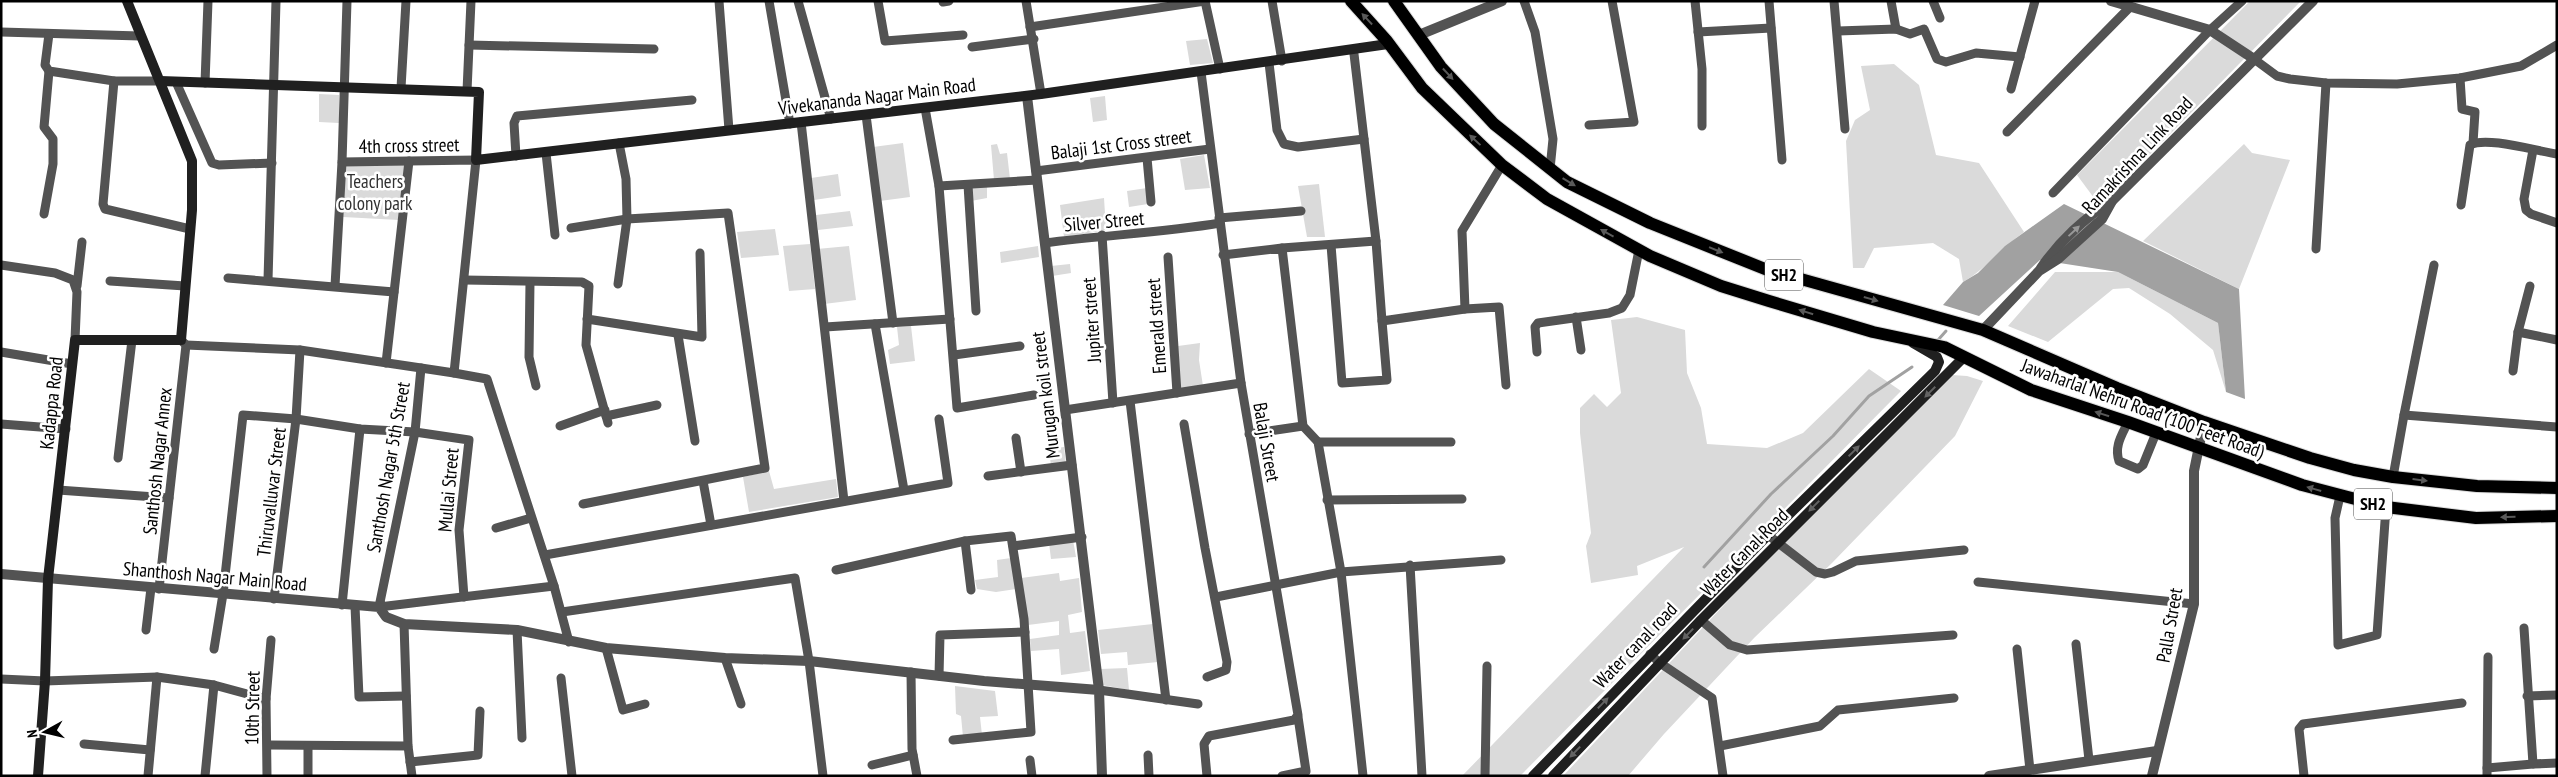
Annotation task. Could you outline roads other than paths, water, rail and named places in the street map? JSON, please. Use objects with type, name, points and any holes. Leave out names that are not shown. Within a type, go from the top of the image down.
[{"type":"main road","points":[[127,1],[192,161],[184,342]]},
{"type":"main road","name":"Jawaharlal Nehru Road (100 Feet Road)","points":[[1351,1],[1422,88],[1502,166],[1548,199],[1639,250],[1720,286],[1873,332],[1944,347],[2031,390],[2340,496],[2386,507],[2476,518],[2557,516]]},
{"type":"main road","name":"Jawaharlal Nehru Road (100 Feet Road)","points":[[1394,1],[1441,67],[1494,124],[1567,182],[1633,216],[1765,269],[1983,330],[2117,388],[2204,422],[2310,458],[2354,470],[2393,477],[2477,486],[2557,488]]},
{"type":"main road","points":[[1282,61],[1390,47]]},
{"type":"main road","points":[[1282,61],[1296,57],[1354,52]]},
{"type":"main road","name":"Vivekananda Nagar Main Road","points":[[476,160],[1027,96],[1282,61]]},
{"type":"main road","points":[[160,81],[479,92],[476,160]]},
{"type":"main road","name":"Kadappa Road","points":[[38,776],[45,681],[48,579],[75,340],[184,342]]},
{"type":"main road","name":"Water canal road","points":[[1533,776],[1768,535],[1935,371],[1939,362],[1937,357],[1908,340]]},
{"type":"main road","name":"Water Canal Road","points":[[1554,775],[1701,620],[1964,357]]},
{"type":"street","points":[[205,83],[208,1]]},
{"type":"street","points":[[268,280],[276,1]]},
{"type":"street","points":[[335,286],[342,162],[347,1]]},
{"type":"street","points":[[401,88],[406,1]]},
{"type":"street","points":[[467,91],[471,1]]},
{"type":"street","points":[[719,1],[729,130]]},
{"type":"street","points":[[769,1],[790,124]]},
{"type":"street","points":[[798,1],[831,119]]},
{"type":"street","points":[[878,1],[885,41],[962,35]]},
{"type":"street","points":[[1026,1],[1034,39],[1041,94]]},
{"type":"street","points":[[1030,27],[1205,1],[1220,69]]},
{"type":"street","points":[[1272,1],[1282,61]]},
{"type":"street","points":[[1524,1],[1540,58],[1553,138],[1550,169]]},
{"type":"street","points":[[1589,125],[1634,122],[1612,1]]},
{"type":"street","points":[[1696,1],[1702,69],[1702,126]]},
{"type":"street","points":[[1769,1],[1782,160]]},
{"type":"street","points":[[1834,1],[1845,129]]},
{"type":"street","points":[[1891,1],[1896,29]]},
{"type":"street","points":[[1933,1],[1940,18]]},
{"type":"street","points":[[2011,88],[2035,1]]},
{"type":"street","points":[[2111,1],[2210,30],[2277,76],[2326,83],[2397,84],[2460,78],[2521,66],[2557,45]]},
{"type":"street","points":[[2053,193],[2210,30],[2242,1]]},
{"type":"street","name":"Ramakrishna Link Road","points":[[1983,330],[2039,271],[2099,215],[2313,1]]},
{"type":"street","points":[[1420,35],[1496,2]]},
{"type":"street","points":[[2007,132],[2130,7]]},
{"type":"street","points":[[1698,32],[1771,28]]},
{"type":"street","points":[[1838,31],[1896,29],[1910,34],[1924,29],[1937,59],[1946,62],[1976,53],[2020,58]]},
{"type":"street","points":[[1,32],[140,36]]},
{"type":"street","points":[[44,214],[53,164],[53,139],[44,127],[49,71],[45,64],[49,34]]},
{"type":"street","points":[[972,48],[1034,39]]},
{"type":"street","points":[[469,45],[654,49]]},
{"type":"street","points":[[1331,245],[1342,383],[1387,380],[1376,241],[1354,52]]},
{"type":"street","points":[[1269,62],[1277,130],[1284,144],[1298,147],[1364,139]]},
{"type":"street","points":[[49,71],[114,81],[160,81]]},
{"type":"street","name":"Balaji Street","points":[[1201,72],[1240,383],[1298,717]]},
{"type":"street","points":[[2460,78],[2462,109],[2475,112],[2474,143]]},
{"type":"street","points":[[114,81],[103,204],[105,208],[190,229]]},
{"type":"street","points":[[176,82],[212,163],[218,165],[272,162]]},
{"type":"street","points":[[2316,249],[2326,83]]},
{"type":"street","name":"Murugan koil street","points":[[1027,96],[1099,690],[1102,776]]},
{"type":"street","points":[[516,156],[514,123],[516,116],[692,100]]},
{"type":"street","points":[[925,108],[938,186],[954,355],[957,408],[1034,395]]},
{"type":"street","points":[[866,115],[893,323]]},
{"type":"street","points":[[801,122],[844,501]]},
{"type":"street","points":[[2461,205],[2470,145],[2487,142],[2557,154]]},
{"type":"street","points":[[618,284],[627,219],[626,179],[619,144]]},
{"type":"street","name":"Balaji 1st Cross street","points":[[938,186],[968,185],[1210,149]]},
{"type":"street","points":[[2533,150],[2524,198],[2526,210],[2531,214],[2557,223]]},
{"type":"street","points":[[546,153],[555,236]]},
{"type":"street","points":[[1147,158],[1151,202]]},
{"type":"street","points":[[454,373],[476,160]]},
{"type":"street","name":"4th cross street","points":[[342,162],[476,160]]},
{"type":"street","points":[[386,363],[409,161]]},
{"type":"street","points":[[1465,309],[1462,231],[1502,166]]},
{"type":"street","points":[[968,185],[976,311]]},
{"type":"street","name":"Silver Street","points":[[1045,243],[1102,235],[1166,232],[1219,220],[1301,211]]},
{"type":"street","points":[[571,228],[627,219],[728,213],[765,468],[583,504]]},
{"type":"street","name":"Jupiter street","points":[[1102,235],[1113,403]]},
{"type":"street","points":[[1224,255],[1282,248],[1376,241]]},
{"type":"street","points":[[75,340],[77,286],[82,242]]},
{"type":"street","points":[[1282,248],[1303,426],[1318,442],[1341,572],[1363,776]]},
{"type":"street","points":[[1537,352],[1535,327],[1538,323],[1576,316],[1609,313],[1622,308],[1630,295],[1639,250]]},
{"type":"street","points":[[587,319],[678,335],[702,337],[700,253]]},
{"type":"street","name":"Emerald street","points":[[1168,258],[1177,393]]},
{"type":"street","points":[[2393,477],[2434,265]]},
{"type":"street","points":[[1,266],[65,275],[77,286]]},
{"type":"street","points":[[228,278],[394,292]]},
{"type":"street","points":[[464,280],[582,282],[588,286],[586,345],[606,416]]},
{"type":"street","points":[[110,281],[185,286]]},
{"type":"street","points":[[530,282],[530,356],[536,386]]},
{"type":"street","points":[[2513,372],[2518,332],[2530,286]]},
{"type":"street","points":[[1382,321],[1465,309],[1499,307],[1506,385]]},
{"type":"street","points":[[1576,316],[1581,350]]},
{"type":"street","points":[[825,328],[950,319]]},
{"type":"street","points":[[875,324],[904,490]]},
{"type":"street","points":[[2518,332],[2557,340]]},
{"type":"street","points":[[678,335],[695,442]]},
{"type":"street","points":[[118,458],[132,340]]},
{"type":"street","points":[[184,342],[300,350],[422,368]]},
{"type":"street","name":"Santhosh Nagar Annex","points":[[146,630],[155,589],[169,498],[184,342]]},
{"type":"street","points":[[954,355],[1020,346]]},
{"type":"street","name":"Thiruvalluvar Street","points":[[274,599],[296,419],[300,350]]},
{"type":"street","points":[[1,352],[72,364]]},
{"type":"street","name":"Santhosh Nagar 5th Street","points":[[379,607],[414,432],[422,368],[488,379],[531,518]]},
{"type":"street","points":[[1065,410],[1240,383]]},
{"type":"street","points":[[1130,401],[1166,700]]},
{"type":"street","points":[[560,426],[657,405]]},
{"type":"street","points":[[2404,415],[2557,428]]},
{"type":"street","points":[[214,649],[223,594],[243,416],[296,419],[360,429],[414,432]]},
{"type":"street","points":[[545,554],[948,483],[939,419]]},
{"type":"street","points":[[2128,422],[2117,446],[2117,454],[2120,461],[2131,467],[2138,469],[2143,465],[2156,433]]},
{"type":"street","name":"Palla Street","points":[[2152,776],[2194,604],[2194,471],[2204,422]]},
{"type":"street","points":[[1,424],[66,429]]},
{"type":"street","points":[[1184,424],[1227,662],[1226,670],[1207,677]]},
{"type":"street","points":[[1249,434],[1303,426]]},
{"type":"street","points":[[342,605],[360,429]]},
{"type":"street","name":"Mullai Street","points":[[414,432],[469,440],[459,530],[464,597]]},
{"type":"street","points":[[1016,438],[1021,472]]},
{"type":"street","points":[[1318,442],[1451,442]]},
{"type":"street","points":[[988,476],[1072,465]]},
{"type":"street","points":[[703,481],[711,525]]},
{"type":"street","points":[[58,490],[169,498]]},
{"type":"street","points":[[2340,496],[2334,518],[2338,645],[2377,635],[2386,507]]},
{"type":"street","points":[[1327,500],[1462,499]]},
{"type":"street","points":[[496,528],[531,518],[545,554],[569,642]]},
{"type":"street","points":[[1768,535],[1816,572],[1825,574],[1856,561],[1964,550]]},
{"type":"street","points":[[836,570],[965,541],[1011,536],[1025,632],[1030,685],[1031,732],[953,740]]},
{"type":"street","points":[[1013,546],[1081,537]]},
{"type":"street","points":[[965,541],[971,590]]},
{"type":"street","points":[[1216,597],[1341,572],[1410,565],[1501,560]]},
{"type":"street","points":[[1410,565],[1422,776]]},
{"type":"street","name":"Shanthosh Nagar Main Road","points":[[1,574],[155,589],[379,607]]},
{"type":"street","points":[[562,612],[795,578],[809,660],[823,776]]},
{"type":"street","points":[[1978,582],[2194,604]]},
{"type":"street","points":[[554,586],[379,607],[386,617],[404,624],[518,630],[569,642],[606,648],[725,658],[809,660],[939,676],[1099,690],[1198,704]]},
{"type":"street","points":[[354,606],[359,697],[406,696]]},
{"type":"street","points":[[1701,620],[1730,645],[1747,650],[1952,635]]},
{"type":"street","points":[[404,624],[408,746],[412,776]]},
{"type":"street","points":[[2524,628],[2533,764]]},
{"type":"street","points":[[518,630],[522,738]]},
{"type":"street","points":[[939,676],[940,635],[1025,632]]},
{"type":"street","name":"10th Street","points":[[267,776],[266,699],[271,640]]},
{"type":"street","points":[[2076,644],[2089,760]]},
{"type":"street","points":[[606,648],[623,710],[645,704]]},
{"type":"street","points":[[2017,649],[2030,770]]},
{"type":"street","points":[[1650,654],[1660,663],[1712,698],[1723,776]]},
{"type":"street","points":[[2488,657],[2487,772],[2557,762]]},
{"type":"street","points":[[725,658],[740,704]]},
{"type":"street","points":[[1486,776],[1487,666]]},
{"type":"street","points":[[911,672],[913,755],[917,776]]},
{"type":"street","points":[[148,776],[158,677]]},
{"type":"street","points":[[1,679],[45,681],[158,677],[214,685],[266,699]]},
{"type":"street","points":[[561,678],[572,776]]},
{"type":"street","points":[[204,776],[214,685]]},
{"type":"street","points":[[2527,696],[2557,695]]},
{"type":"street","points":[[1720,746],[1820,726],[1838,710],[1954,698]]},
{"type":"street","points":[[2304,776],[2299,729],[2303,720],[2462,703]]},
{"type":"street","points":[[410,762],[478,755],[480,711]]},
{"type":"street","points":[[1207,776],[1204,744],[1209,736],[1294,720],[1298,717],[1306,771],[1282,776]]},
{"type":"street","points":[[84,744],[150,750]]},
{"type":"street","points":[[268,745],[408,746]]},
{"type":"street","points":[[308,746],[308,776]]},
{"type":"street","points":[[1989,776],[2157,751]]},
{"type":"street","points":[[872,766],[913,755]]},
{"type":"street","points":[[1148,755],[1149,776]]},
{"type":"street","points":[[1030,760],[1032,776]]},
{"type":"street","points":[[1542,766],[1554,775]]},
{"type":"waterway","points":[[1938,340],[1946,331]]},
{"type":"waterway","points":[[1704,567],[1771,494],[1833,436],[1869,396],[1912,367]]},
{"type":"park label","name":"Teachers colony park","points":[[375,192]]}]
